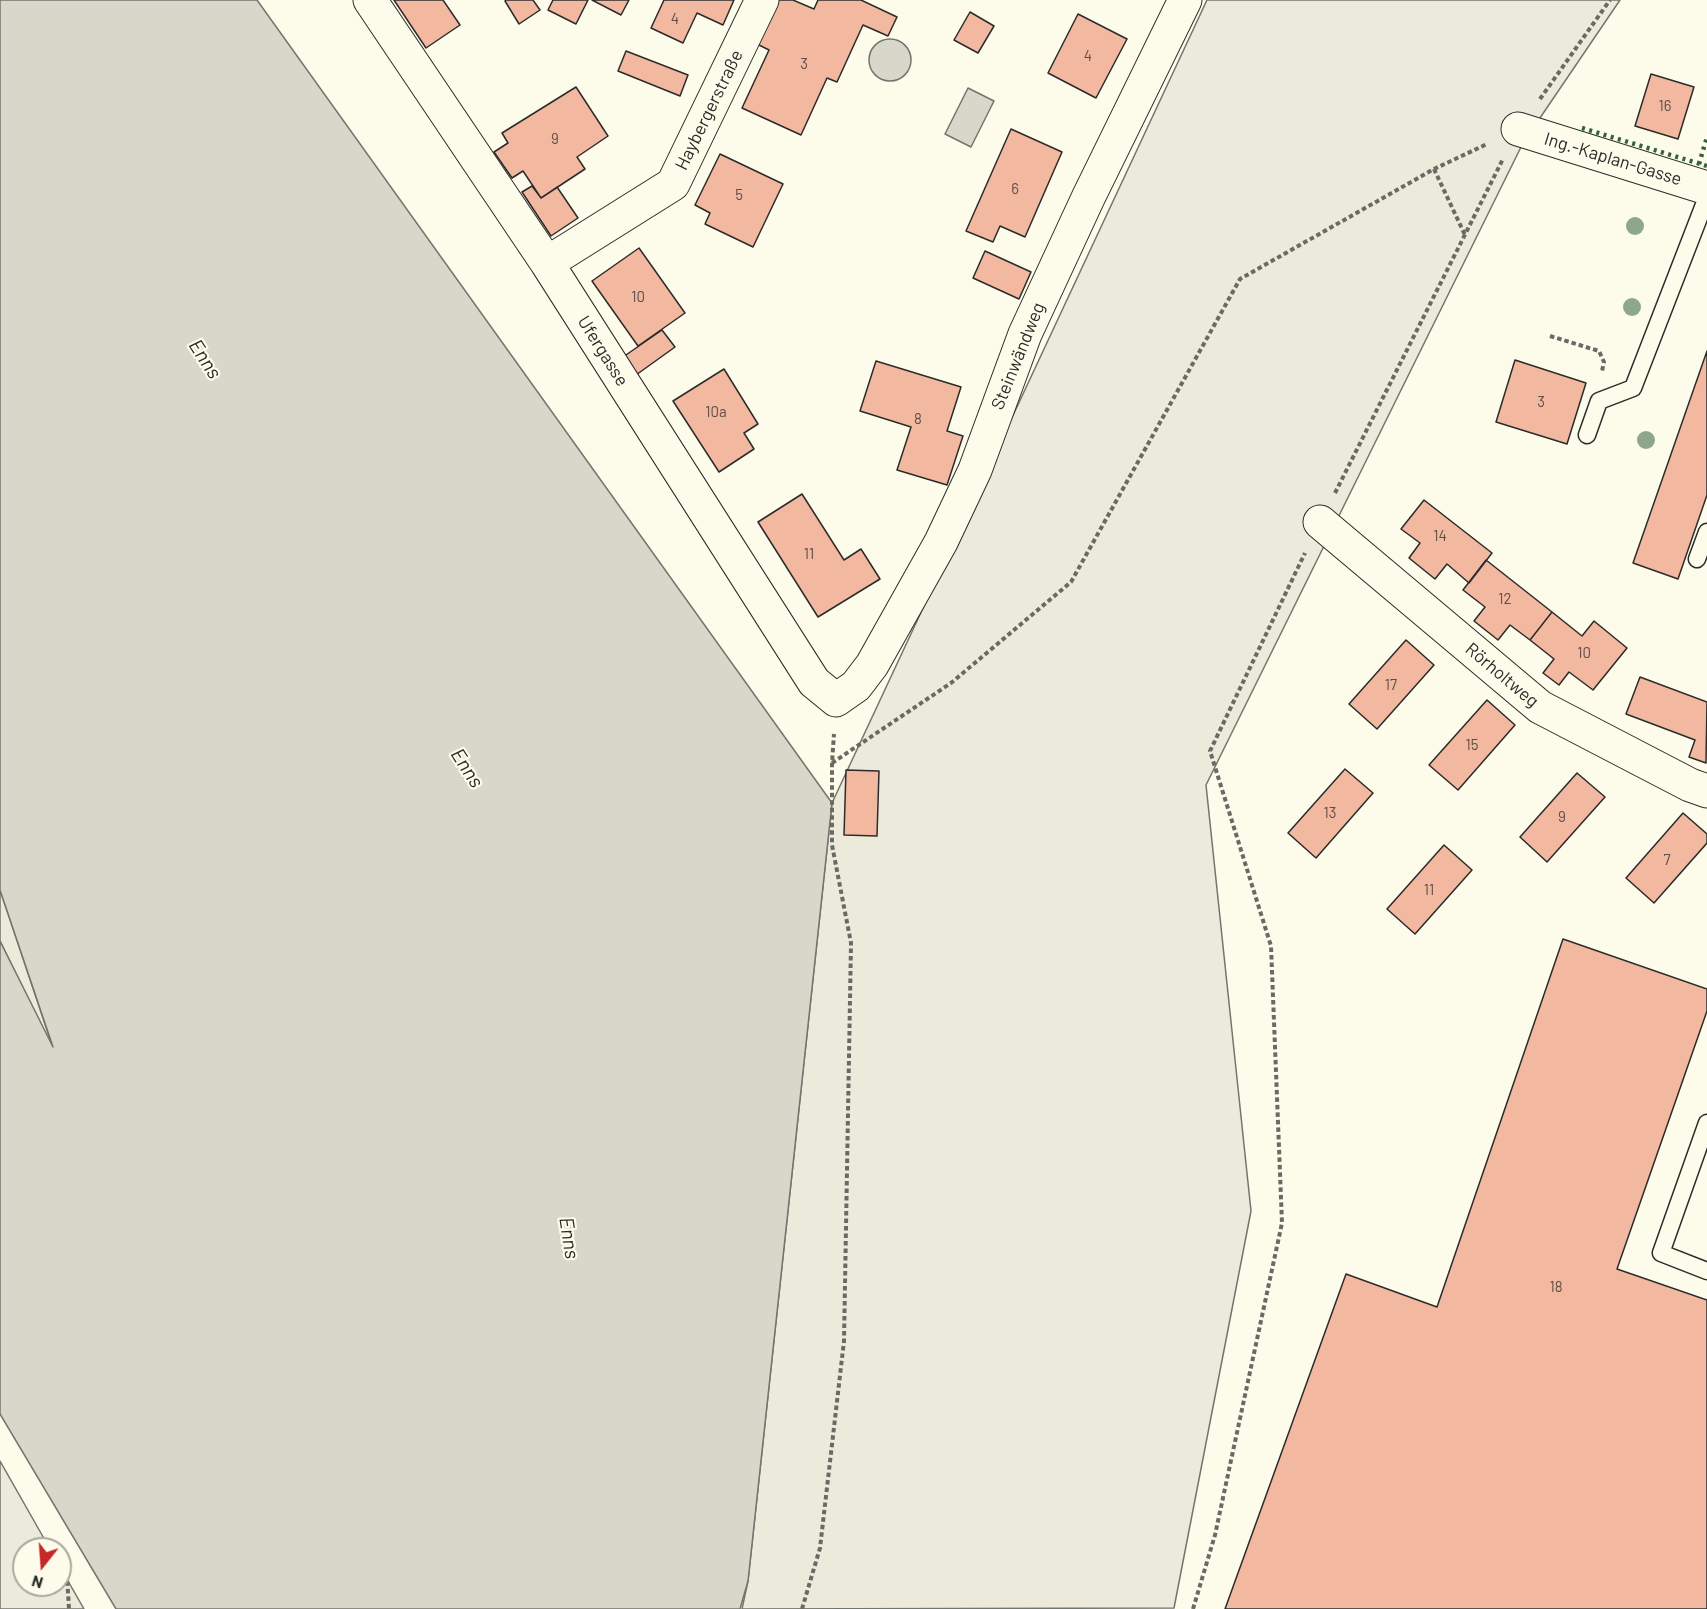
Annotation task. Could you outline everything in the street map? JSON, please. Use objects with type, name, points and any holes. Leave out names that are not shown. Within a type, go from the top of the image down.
[{"type":"street","name":"Ufergasse","points":[[370,0],[547,263],[814,682],[837,700]]},
{"type":"street","name":"Haybergerstraße","points":[[547,263],[673,184],[762,0]]},
{"type":"street","name":"Steinwändweg","points":[[837,700],[856,686],[872,665],[941,542],[975,470],[1025,334],[1088,198],[1185,0]]},
{"type":"street","name":"Ing.-Kaplan-Gasse","points":[[1518,129],[1707,188]]},
{"type":"street","name":"Rörholtweg","points":[[1320,522],[1540,707],[1690,785],[1707,791]]},
{"type":"lane","points":[[1587,435],[1599,401],[1633,388],[1707,197]]},
{"type":"lane","points":[[1697,559],[1707,532]]},
{"type":"lane","points":[[1707,1123],[1661,1253],[1707,1271]]},
{"type":"path","points":[[1193,1609],[1215,1535],[1282,1223],[1271,946],[1209,752],[1320,522],[1518,129],[1610,0]]},
{"type":"path","points":[[832,763],[951,683],[1071,582],[1240,279],[1434,169],[1518,129]]},
{"type":"path","points":[[1434,169],[1465,235]]},
{"type":"path","points":[[1550,336],[1599,351],[1604,362],[1599,380],[1599,401]]},
{"type":"path","points":[[802,1609],[820,1548],[844,1341],[850,943],[832,845],[832,763],[837,700]]},
{"type":"shaded area","points":[[1207,0],[1620,0],[1523,143],[1206,785],[1251,1211],[1174,1608],[742,1609],[748,1581],[832,803]]},
{"type":"shaded area","points":[[0,890],[55,1054],[0,941]]},
{"type":"shaded area","points":[[0,1461],[43,1537],[12,1537],[12,1597],[72,1597],[72,1588],[84,1609],[0,1609]]},
{"type":"water","name":"Enns","points":[[0,0],[257,0],[832,803],[748,1581],[740,1609],[116,1609],[0,1414],[0,941],[53,1047],[0,890]]},
{"type":"water","points":[[890,39],[898,40],[905,45],[910,52],[910,68],[905,75],[898,80],[890,81],[882,80],[875,75],[870,68],[869,60],[870,52],[875,45],[882,40]]},
{"type":"water","points":[[968,88],[994,101],[971,147],[945,134]]},
{"type":"building","points":[[394,0],[443,0],[460,25],[426,48]]},
{"type":"building","points":[[506,0],[533,0],[540,10],[519,24]]},
{"type":"building","points":[[553,0],[588,0],[576,24],[548,10]]},
{"type":"building","points":[[592,0],[629,0],[621,15]]},
{"type":"building","points":[[664,0],[734,0],[723,25],[697,13],[683,43],[651,28]]},
{"type":"building","points":[[778,0],[793,0],[814,9],[818,0],[861,0],[897,17],[888,36],[863,25],[837,82],[827,78],[801,135],[742,108],[769,50],[757,44]]},
{"type":"building","points":[[970,12],[994,26],[978,53],[954,40]]},
{"type":"building","points":[[1078,14],[1127,39],[1096,98],[1048,73]]},
{"type":"building","points":[[626,51],[688,75],[680,96],[618,71]]},
{"type":"building","points":[[1651,74],[1694,87],[1678,139],[1635,126]]},
{"type":"building","points":[[576,87],[608,136],[577,157],[585,169],[541,198],[523,171],[512,178],[494,152],[508,143],[502,133]]},
{"type":"building","points":[[1011,129],[1062,152],[1025,237],[1000,226],[993,242],[966,231]]},
{"type":"building","points":[[720,154],[783,184],[753,247],[705,224],[710,213],[695,205]]},
{"type":"building","points":[[532,186],[541,198],[557,187],[578,218],[551,236],[522,192]]},
{"type":"building","points":[[639,248],[685,313],[638,346],[592,281]]},
{"type":"building","points":[[985,251],[1031,272],[1019,299],[973,278]]},
{"type":"building","points":[[662,330],[675,347],[636,375],[623,357]]},
{"type":"building","points":[[1707,351],[1707,495],[1678,579],[1633,563]]},
{"type":"building","points":[[1515,360],[1586,383],[1567,444],[1496,422]]},
{"type":"building","points":[[876,361],[961,387],[947,431],[963,436],[947,485],[897,470],[911,427],[860,411]]},
{"type":"building","points":[[724,369],[758,424],[744,433],[754,449],[719,472],[673,401]]},
{"type":"building","points":[[802,494],[844,560],[861,549],[880,579],[818,617],[758,522]]},
{"type":"building","points":[[1424,500],[1492,553],[1469,583],[1447,564],[1435,579],[1409,558],[1420,543],[1401,529]]},
{"type":"building","points":[[1486,560],[1552,612],[1530,640],[1510,625],[1498,640],[1474,621],[1485,607],[1463,590]]},
{"type":"building","points":[[1552,612],[1582,636],[1594,621],[1627,648],[1593,690],[1569,672],[1559,685],[1543,673],[1554,659],[1530,640]]},
{"type":"building","points":[[1406,640],[1434,665],[1377,729],[1349,704]]},
{"type":"building","points":[[1640,677],[1707,702],[1706,763],[1689,757],[1695,740],[1626,714]]},
{"type":"building","points":[[1487,700],[1515,725],[1458,790],[1429,765]]},
{"type":"building","points":[[1345,769],[1373,793],[1316,858],[1288,833]]},
{"type":"building","points":[[846,770],[879,771],[877,836],[844,835]]},
{"type":"building","points":[[1577,773],[1605,797],[1547,862],[1520,837]]},
{"type":"building","points":[[1683,813],[1707,834],[1707,843],[1654,903],[1626,878]]},
{"type":"building","points":[[1444,845],[1472,870],[1415,934],[1387,909]]},
{"type":"building","points":[[1563,939],[1707,989],[1707,1011],[1617,1269],[1707,1300],[1707,1609],[1225,1609],[1346,1274],[1437,1307]]},
{"type":"hedge","points":[[1582,128],[1707,166]]},
{"type":"hedge","points":[[1699,164],[1707,137]]}]
